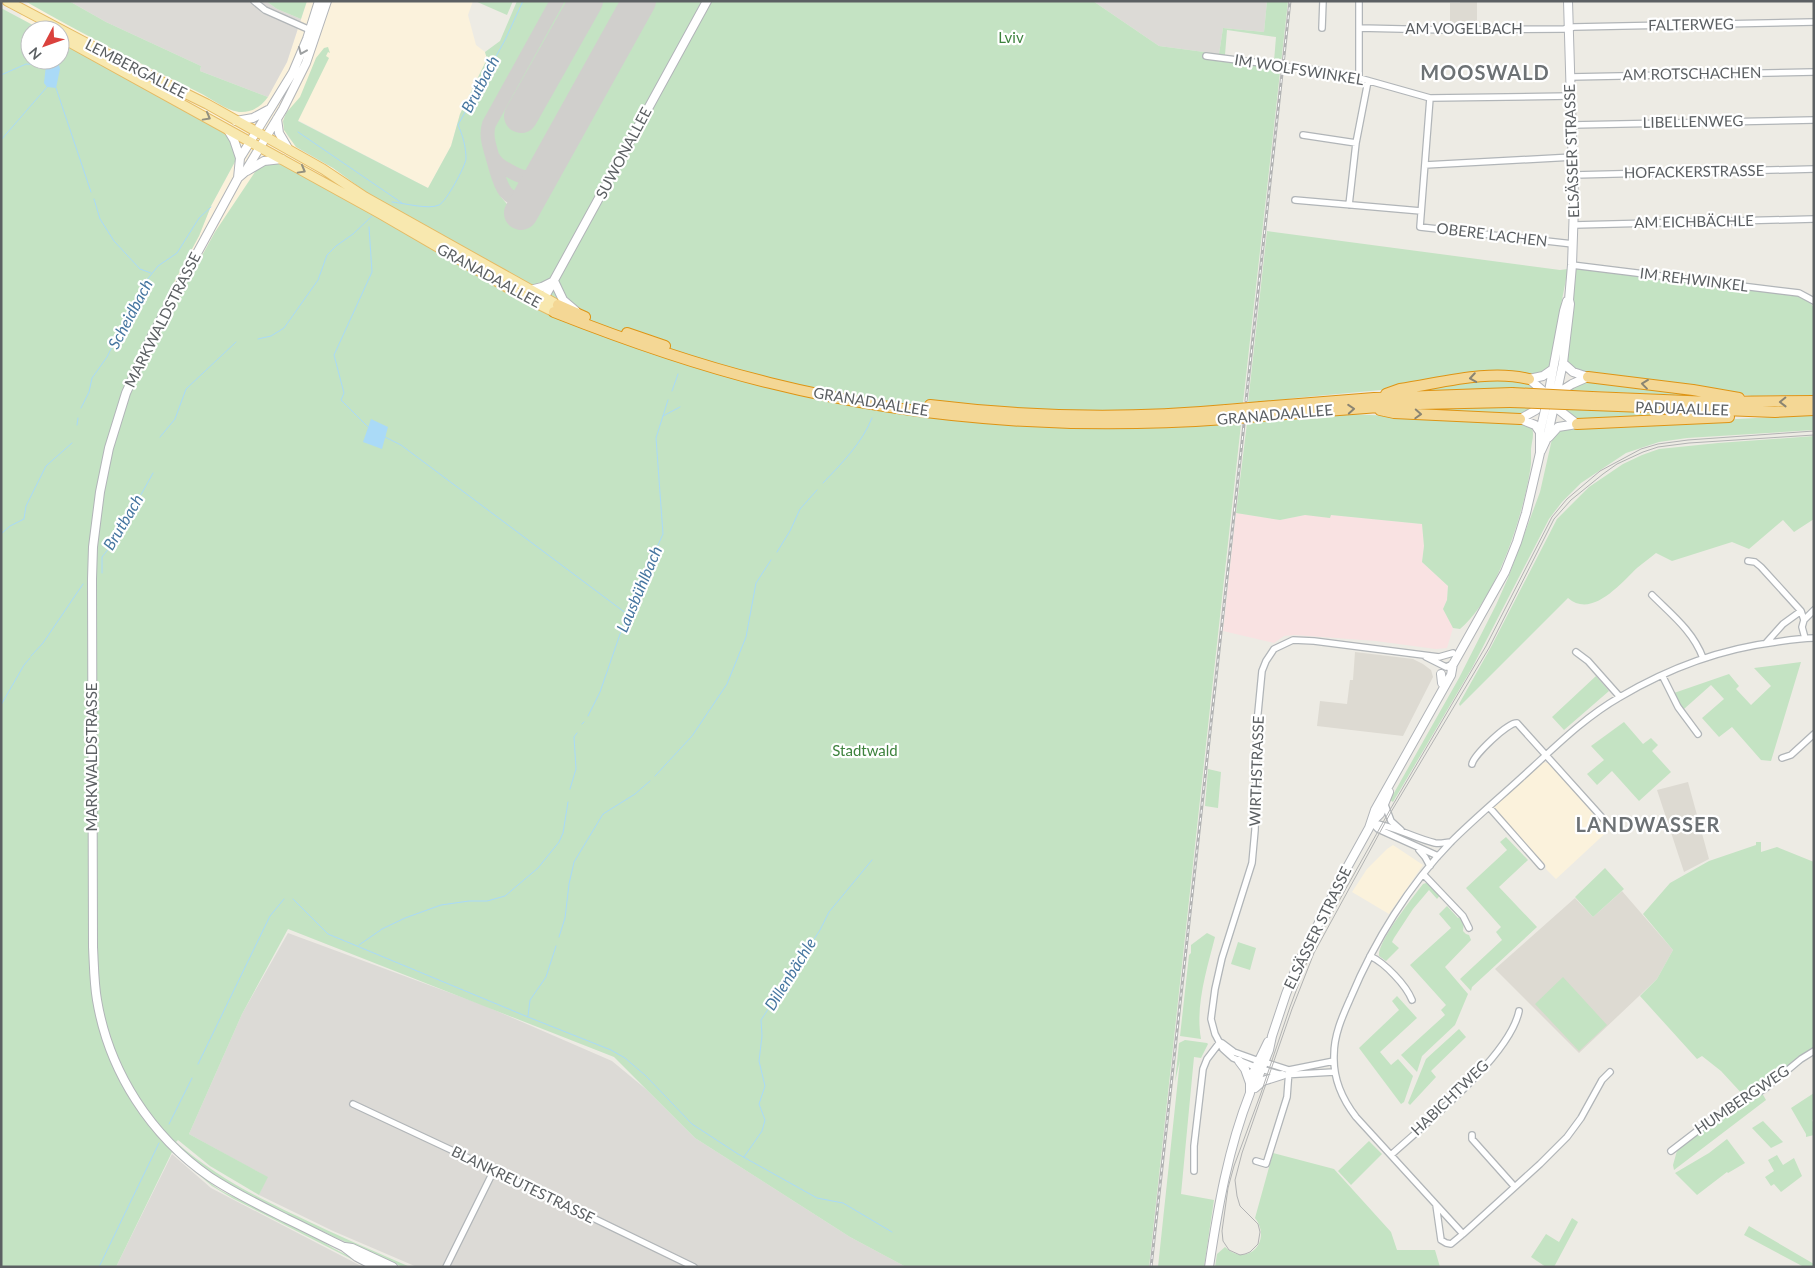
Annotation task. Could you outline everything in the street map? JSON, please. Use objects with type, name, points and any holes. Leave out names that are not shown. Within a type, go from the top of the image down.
[{"type":"highway","name":"GRANADAALLEE","points":[[556,308],[579,314],[658,344],[738,368],[808,386],[882,399],[976,409],[1080,415],[1226,414],[1372,403],[1552,397]]},
{"type":"highway","name":"GRANADAALLEE","points":[[556,308],[634,343],[690,361],[769,383],[845,400],[976,417],[1068,424],[1151,423],[1226,414]]},
{"type":"highway","points":[[1372,403],[1400,389],[1488,376],[1505,375],[1530,379]]},
{"type":"highway","points":[[1588,377],[1729,395],[1751,402]]},
{"type":"highway","name":"PADUAALLEE","points":[[1552,397],[1774,412],[1814,410]]},
{"type":"highway","name":"PADUAALLEE","points":[[1592,401],[1814,401]]},
{"type":"highway","points":[[1372,403],[1394,413],[1520,419]]},
{"type":"highway","points":[[1577,424],[1746,416],[1774,412]]},
{"type":"main road","name":"LEMBERGALLEE","points":[[7,1],[266,137]]},
{"type":"main road","name":"MARKWALDSTRASSE","points":[[238,178],[240,158],[293,72],[310,30],[319,1]]},
{"type":"main road","name":"MARKWALDSTRASSE","points":[[327,1],[318,33],[306,63],[277,119],[245,172],[238,178],[152,336],[137,366],[116,423],[100,492],[93,547],[92,842],[95,984],[100,1017],[117,1067],[139,1105],[169,1142],[188,1160],[225,1186],[344,1247],[357,1257],[376,1267]]},
{"type":"main road","name":"SUWONALLEE","points":[[542,302],[708,1]]},
{"type":"main road","name":"ELSÄSSER STRASSE","points":[[1540,453],[1540,432],[1563,363],[1570,304],[1574,225],[1574,175],[1568,1]]},
{"type":"main road","points":[[1,5],[29,20]]},
{"type":"main road","points":[[310,30],[318,33]]},
{"type":"main road","name":"LEMBERGALLEE","points":[[70,42],[250,141]]},
{"type":"main road","points":[[236,121],[253,118],[270,109]]},
{"type":"main road","points":[[277,119],[279,133],[289,150]]},
{"type":"main road","points":[[227,128],[234,140],[240,158]]},
{"type":"main road","name":"GRANADAALLEE","points":[[266,137],[335,177],[365,197],[530,290],[542,302]]},
{"type":"main road","name":"GRANADAALLEE","points":[[250,141],[556,308]]},
{"type":"main road","points":[[245,172],[264,161],[283,159]]},
{"type":"main road","points":[[530,290],[554,281],[563,300],[579,314]]},
{"type":"main road","name":"ELSÄSSER STRASSE","points":[[1440,694],[1442,683],[1506,572],[1526,513],[1540,453],[1547,438],[1553,369],[1565,303],[1569,300]]},
{"type":"main road","points":[[1563,363],[1572,372],[1588,377]]},
{"type":"main road","points":[[1530,379],[1543,376],[1553,369]]},
{"type":"main road","points":[[1552,397],[1572,384],[1588,377]]},
{"type":"main road","points":[[1530,379],[1552,397],[1577,424]]},
{"type":"main road","points":[[1520,419],[1536,410]]},
{"type":"main road","points":[[1520,419],[1535,425],[1540,432]]},
{"type":"main road","points":[[1547,438],[1558,427],[1577,424]]},
{"type":"main road","points":[[1453,653],[1463,646]]},
{"type":"main road","name":"ELSÄSSER STRASSE","points":[[1374,825],[1375,810],[1451,675],[1453,664]]},
{"type":"main road","points":[[1441,674],[1442,683]]},
{"type":"main road","name":"ELSÄSSER STRASSE","points":[[1210,1267],[1227,1164],[1251,1088],[1260,1065],[1269,1050],[1286,994],[1302,953],[1385,805],[1394,778]]},
{"type":"main road","points":[[1239,1061],[1245,1069],[1251,1088],[1263,1080],[1287,1073]]},
{"type":"main road","name":"MARKWALDSTRASSE","points":[[344,1247],[352,1248],[393,1267]]},
{"type":"street","points":[[254,1],[265,10],[310,30]]},
{"type":"street","points":[[1322,28],[1323,1]]},
{"type":"street","points":[[1359,1],[1359,78]]},
{"type":"street","name":"FALTERWEG","points":[[1568,28],[1814,22]]},
{"type":"street","name":"AM VOGELBACH","points":[[1359,28],[1445,30],[1568,28]]},
{"type":"street","name":"IM WOLFSWINKEL","points":[[1206,56],[1323,71],[1359,78],[1430,98],[1570,96]]},
{"type":"street","name":"AM ROTSCHACHEN","points":[[1570,76],[1814,72]]},
{"type":"street","points":[[1349,205],[1356,142],[1368,81]]},
{"type":"street","name":"OBERE LACHEN","points":[[1430,98],[1420,226],[1542,242],[1573,244]]},
{"type":"street","name":"LIBELLENWEG","points":[[1572,125],[1814,120]]},
{"type":"street","points":[[1303,135],[1356,142]]},
{"type":"street","points":[[1425,165],[1573,157]]},
{"type":"street","name":"HOFACKERSTRASSE","points":[[1574,175],[1814,169]]},
{"type":"street","points":[[1295,200],[1421,211]]},
{"type":"street","name":"AM EICHBÄCHLE","points":[[1574,225],[1814,219]]},
{"type":"street","name":"IM REHWINKEL","points":[[1572,265],[1799,293],[1814,300]]},
{"type":"street","points":[[1748,561],[1755,562],[1761,567],[1800,611],[1804,620]]},
{"type":"street","points":[[1652,595],[1668,608],[1696,640],[1703,658]]},
{"type":"street","points":[[1805,638],[1802,627],[1804,620],[1814,610]]},
{"type":"street","points":[[1766,643],[1783,624],[1800,611]]},
{"type":"street","points":[[1463,1234],[1351,1110],[1344,1100],[1334,1072],[1334,1052],[1339,1026],[1360,975],[1394,913],[1451,842],[1546,754],[1601,709],[1662,675],[1703,658],[1766,643],[1814,638]]},
{"type":"street","name":"WIRTHSTRASSE","points":[[1260,1065],[1239,1061],[1223,1049],[1212,1027],[1212,1007],[1222,958],[1252,863],[1255,830],[1257,723],[1262,677],[1266,660],[1274,649],[1293,640],[1424,656],[1439,657],[1453,653]]},
{"type":"street","points":[[1576,652],[1588,661],[1620,697]]},
{"type":"street","name":"WIRTHSTRASSE","points":[[1424,656],[1434,662]]},
{"type":"street","name":"WIRTHSTRASSE","points":[[1439,657],[1453,664]]},
{"type":"street","points":[[1434,662],[1446,667],[1453,664]]},
{"type":"street","points":[[1434,662],[1441,674]]},
{"type":"street","points":[[1662,675],[1678,707],[1698,734]]},
{"type":"street","points":[[1472,764],[1473,759],[1478,753],[1514,722],[1517,723],[1607,823]]},
{"type":"street","points":[[1782,758],[1791,755],[1814,734]]},
{"type":"street","points":[[1385,805],[1391,820],[1402,831]]},
{"type":"street","points":[[1489,807],[1541,866]]},
{"type":"street","points":[[1374,825],[1402,831],[1427,842],[1440,844],[1451,842]]},
{"type":"street","points":[[1374,825],[1418,848],[1438,856]]},
{"type":"street","points":[[1427,842],[1438,856]]},
{"type":"street","points":[[1418,848],[1430,866]]},
{"type":"street","points":[[1424,875],[1463,916],[1469,928]]},
{"type":"street","points":[[1370,956],[1384,964],[1409,993],[1412,1000]]},
{"type":"street","name":"HABICHTWEG","points":[[1391,1155],[1481,1070],[1511,1032],[1516,1024],[1519,1011]]},
{"type":"street","points":[[1194,1171],[1194,1146],[1203,1069],[1207,1059],[1220,1042],[1234,1052],[1260,1065],[1287,1073],[1334,1072]]},
{"type":"street","name":"HUMBERGWEG","points":[[1671,1151],[1688,1136],[1714,1118],[1766,1088],[1801,1059],[1814,1051]]},
{"type":"street","points":[[1287,1073],[1334,1060]]},
{"type":"street","points":[[1436,1205],[1441,1240],[1451,1244],[1501,1200],[1567,1137],[1581,1118],[1602,1080],[1610,1072]]},
{"type":"street","points":[[1256,1161],[1266,1164],[1287,1096],[1287,1073]]},
{"type":"street","name":"BLANKREUTESTRASSE","points":[[352,1104],[494,1170],[694,1267]]},
{"type":"street","points":[[1472,1135],[1472,1140],[1514,1186]]},
{"type":"street","points":[[448,1266],[494,1170]]},
{"type":"shaded area","points":[[69,1],[266,1],[277,9],[301,19],[287,62],[268,97],[200,71],[201,66],[106,22]]},
{"type":"shaded area","points":[[307,1],[473,1],[468,15],[476,45],[485,52],[487,59],[460,114],[451,146],[428,188],[286,114],[283,121],[287,136],[300,150],[333,168],[425,227],[264,164],[255,172],[215,232],[181,294],[171,288],[237,158],[159,97],[70,37],[70,26],[139,63],[206,95],[233,111],[264,102],[287,62]]},
{"type":"shaded area","points":[[1093,1],[1267,1],[1264,32],[1223,28],[1219,54],[1159,46]]},
{"type":"shaded area","points":[[1460,1],[1477,1],[1477,24],[1450,24],[1450,3],[1460,3]]},
{"type":"shaded area","points":[[28,3],[59,20],[24,20],[20,18]]},
{"type":"shaded area","points":[[1236,513],[1280,520],[1305,515],[1331,515],[1422,524],[1424,546],[1422,562],[1448,586],[1447,600],[1443,609],[1453,628],[1447,648],[1436,649],[1376,641],[1295,635],[1284,636],[1274,643],[1223,631]]},
{"type":"shaded area","points":[[1355,652],[1413,659],[1431,670],[1433,677],[1403,736],[1317,726],[1320,701],[1347,704],[1350,680],[1353,680]]},
{"type":"shaded area","points":[[1543,762],[1552,764],[1611,828],[1556,879],[1493,808]]},
{"type":"shaded area","points":[[1688,782],[1709,859],[1684,872],[1657,790]]},
{"type":"shaded area","points":[[1393,845],[1423,865],[1389,914],[1352,892],[1367,869]]},
{"type":"shaded area","points":[[1622,891],[1673,950],[1657,979],[1579,1053],[1495,969],[1575,898],[1593,917]]},
{"type":"shaded area","points":[[288,933],[483,1005],[612,1061],[647,1090],[695,1138],[850,1237],[906,1267],[417,1267],[333,1231],[259,1195],[267,1177],[189,1134],[242,1014]]},
{"type":"shaded area","points":[[172,1154],[211,1188],[363,1267],[116,1267]]},
{"type":"green space","points":[[25,1],[69,1],[106,22],[201,66],[200,71],[268,97],[262,104],[252,110],[239,112],[229,109],[70,26],[70,20],[60,20]]},
{"type":"green space","points":[[266,1],[307,1],[301,19],[277,9]]},
{"type":"green space","points":[[475,1],[513,1],[507,15]]},
{"type":"green space","name":"Stadtwald","points":[[517,1],[554,1],[486,124],[483,135],[501,197],[511,209],[530,219],[652,1],[1093,1],[1159,46],[1219,54],[1223,28],[1264,32],[1267,1],[1288,1],[1243,403],[1227,404],[1225,425],[1241,424],[1149,1267],[906,1267],[850,1237],[695,1138],[614,1057],[288,929],[242,1014],[189,1134],[268,1177],[259,1195],[210,1166],[178,1140],[176,1142],[219,1175],[249,1192],[311,1223],[410,1267],[403,1267],[354,1246],[200,1174],[224,1192],[308,1232],[333,1248],[370,1267],[367,1267],[232,1198],[212,1186],[172,1152],[116,1267],[1,1267],[1,8],[23,20],[20,20],[20,70],[70,70],[70,46],[230,138],[237,158],[171,288],[181,294],[215,232],[255,172],[268,163],[277,163],[292,169],[418,238],[370,195],[333,168],[296,147],[284,130],[283,121],[286,113],[300,97],[316,58],[324,48],[328,47],[330,53],[328,52],[326,56],[329,58],[298,121],[428,188],[451,146],[460,114],[487,59],[485,52],[500,41]],"holes":[[[1227,30],[1276,37],[1274,61],[1225,55]]]},
{"type":"green space","points":[[561,1],[626,1],[532,171],[520,175],[497,161],[489,131]]},
{"type":"green space","points":[[502,171],[523,183],[522,187],[514,191],[506,188],[500,175]]},
{"type":"green space","points":[[1267,231],[1560,270],[1568,269],[1549,367],[1547,370],[1534,376],[1483,373],[1381,390],[1248,403]]},
{"type":"green space","points":[[1575,268],[1795,295],[1810,302],[1814,308],[1814,395],[1752,396],[1581,373],[1567,364],[1566,357],[1572,318]]},
{"type":"green space","points":[[1499,377],[1529,382],[1537,390],[1405,392]]},
{"type":"green space","points":[[1586,381],[1722,397],[1566,390]]},
{"type":"green space","points":[[1391,408],[1532,408],[1520,415]]},
{"type":"green space","points":[[1561,409],[1634,410],[1713,415],[1575,419]]},
{"type":"green space","points":[[1351,414],[1529,423],[1531,426],[1533,436],[1531,464],[1516,529],[1497,576],[1486,597],[1460,629],[1453,628],[1443,609],[1447,600],[1448,586],[1422,562],[1424,546],[1422,524],[1331,515],[1330,518],[1305,515],[1280,520],[1236,513],[1247,423],[1259,422],[1259,420]]},
{"type":"green space","points":[[1814,415],[1814,430],[1687,438],[1659,442],[1626,453],[1581,483],[1562,502],[1549,519],[1472,668],[1393,802],[1390,800],[1459,678],[1496,605],[1540,492],[1552,439],[1562,428]]},
{"type":"green space","points":[[1814,436],[1814,519],[1794,532],[1783,520],[1749,549],[1732,542],[1672,561],[1656,553],[1614,590],[1596,602],[1587,604],[1577,603],[1568,598],[1460,706],[1459,704],[1491,647],[1557,519],[1589,487],[1623,464],[1659,449]]},
{"type":"green space","points":[[1801,662],[1771,761],[1761,760],[1732,727],[1719,737],[1702,718],[1724,699],[1711,685],[1684,709],[1674,693],[1729,674],[1739,686],[1736,689],[1751,705],[1771,686],[1754,668]]},
{"type":"green space","points":[[1596,676],[1609,691],[1564,730],[1552,717]]},
{"type":"green space","points":[[1624,722],[1643,744],[1651,738],[1658,745],[1652,751],[1671,772],[1639,801],[1612,771],[1597,785],[1587,774],[1604,760],[1591,746]]},
{"type":"green space","points":[[1208,769],[1221,772],[1218,808],[1205,806]]},
{"type":"green space","points":[[1506,837],[1528,860],[1499,887],[1537,927],[1472,987],[1471,991],[1460,979],[1502,940],[1496,932],[1501,927],[1466,888],[1507,850],[1500,842]]},
{"type":"green space","points":[[1756,842],[1761,842],[1761,852],[1777,847],[1814,862],[1814,1049],[1765,1086],[1745,1097],[1721,1071],[1702,1056],[1697,1059],[1640,996],[1657,979],[1673,950],[1643,914],[1670,883],[1709,861],[1756,845]]},
{"type":"green space","points":[[1605,868],[1624,889],[1593,917],[1575,897]]},
{"type":"green space","points":[[1429,882],[1441,894],[1437,899],[1429,890],[1413,909],[1392,942],[1399,948],[1386,961],[1379,956],[1380,949],[1389,930],[1423,884]]},
{"type":"green space","points":[[1447,906],[1458,918],[1461,916],[1464,921],[1463,931],[1469,935],[1471,940],[1445,967],[1468,994],[1455,1025],[1422,1056],[1417,1072],[1401,1055],[1445,1015],[1441,1010],[1446,1005],[1410,965],[1451,928],[1439,914]]},
{"type":"green space","points":[[1207,933],[1215,937],[1205,975],[1201,1001],[1201,1039],[1180,1036],[1191,945]]},
{"type":"green space","points":[[1238,942],[1256,948],[1250,970],[1231,964]]},
{"type":"green space","points":[[1563,977],[1607,1025],[1579,1051],[1535,1004]]},
{"type":"green space","points":[[1397,996],[1417,1018],[1380,1052],[1391,1065],[1398,1059],[1413,1076],[1404,1102],[1401,1104],[1359,1048],[1399,1010],[1392,1001]]},
{"type":"green space","points":[[1459,1029],[1466,1037],[1431,1071],[1436,1077],[1410,1105],[1408,1103],[1426,1059]]},
{"type":"green space","points":[[1185,1040],[1208,1044],[1201,1058],[1194,1057],[1181,1194],[1214,1200],[1204,1267],[1158,1267],[1180,1060],[1175,1082],[1179,1043]]},
{"type":"green space","points":[[1762,1093],[1766,1100],[1674,1170],[1673,1165],[1678,1147],[1707,1125]]},
{"type":"green space","points":[[1814,1093],[1814,1119],[1812,1120],[1814,1135],[1806,1137],[1791,1108]]},
{"type":"green space","points":[[1763,1121],[1783,1142],[1771,1148],[1752,1128]]},
{"type":"green space","points":[[1727,1139],[1745,1163],[1727,1172],[1697,1195],[1675,1173],[1709,1153]]},
{"type":"green space","points":[[1369,1141],[1382,1154],[1351,1185],[1338,1171]]},
{"type":"green space","points":[[1273,1153],[1334,1169],[1391,1232],[1397,1250],[1435,1250],[1440,1267],[1215,1267],[1217,1254],[1225,1247],[1233,1253],[1242,1255],[1255,1249],[1259,1243],[1260,1227],[1255,1218]]},
{"type":"green space","points":[[1777,1155],[1783,1165],[1794,1158],[1802,1176],[1781,1192],[1774,1184],[1771,1186],[1765,1177],[1774,1171],[1768,1160]]},
{"type":"green space","points":[[1572,1218],[1578,1222],[1554,1267],[1546,1267],[1531,1257],[1546,1234],[1559,1242]]},
{"type":"green space","points":[[1749,1226],[1814,1264],[1814,1267],[1804,1267],[1744,1235]]},
{"type":"water","points":[[45,70],[60,70],[56,88],[47,87],[44,83]]},
{"type":"water","points":[[371,419],[388,427],[382,449],[363,442]]},
{"type":"waterway","name":"Brutbach","points":[[392,202],[423,207],[435,206],[439,205],[450,191],[466,159],[464,142],[458,125],[505,40],[523,1]]},
{"type":"waterway","points":[[1,75],[20,67]]},
{"type":"waterway","points":[[1,140],[47,87]]},
{"type":"waterway","points":[[56,88],[91,192]]},
{"type":"waterway","points":[[298,132],[402,203]]},
{"type":"waterway","points":[[94,199],[100,219],[114,241],[140,269],[151,273]]},
{"type":"waterway","name":"Scheidbach","points":[[81,408],[89,392],[92,378],[107,357],[142,286],[158,266],[177,253],[199,218],[211,207]]},
{"type":"waterway","name":"Brutbach","points":[[258,339],[271,336],[284,328],[318,280],[327,255],[372,216]]},
{"type":"waterway","points":[[369,227],[372,272],[334,355],[344,393],[341,400],[369,428]]},
{"type":"waterway","name":"Brutbach","points":[[160,437],[175,419],[186,389],[236,342]]},
{"type":"waterway","name":"Lausbühlbach","points":[[672,391],[678,374]]},
{"type":"waterway","name":"Lausbühlbach","points":[[588,716],[600,692],[628,611],[663,534],[656,438],[668,400]]},
{"type":"waterway","points":[[663,416],[680,407]]},
{"type":"waterway","name":"Scheidbach","points":[[77,425],[78,418]]},
{"type":"waterway","points":[[823,483],[857,444],[872,418]]},
{"type":"waterway","points":[[385,437],[401,445],[627,614]]},
{"type":"waterway","name":"Scheidbach","points":[[1,534],[10,526],[24,519],[26,506],[46,466],[72,443]]},
{"type":"waterway","name":"Brutbach","points":[[102,573],[102,557],[117,538],[153,473]]},
{"type":"waterway","points":[[777,552],[790,531],[800,509],[817,490]]},
{"type":"waterway","points":[[655,776],[692,736],[727,684],[746,637],[756,583],[771,560]]},
{"type":"waterway","name":"Brutbach","points":[[31,656],[43,643],[83,584]]},
{"type":"waterway","name":"Brutbach","points":[[1,705],[30,658]]},
{"type":"waterway","name":"Lausbühlbach","points":[[570,789],[576,769],[574,737],[577,733]]},
{"type":"waterway","points":[[559,937],[565,918],[574,862],[603,814],[635,794],[650,781]]},
{"type":"waterway","name":"Lausbühlbach","points":[[359,945],[382,929],[405,918],[441,905],[469,901],[487,901],[505,896],[538,868],[559,842],[563,833],[568,802]]},
{"type":"waterway","name":"Dillenbächle","points":[[744,1157],[762,1131],[765,1120],[759,1104],[765,1086],[759,1061],[762,1036],[761,1020],[820,930],[829,912],[872,860]]},
{"type":"waterway","points":[[198,1064],[270,916],[284,899]]},
{"type":"waterway","points":[[293,899],[328,934],[611,1050],[625,1058],[646,1076],[692,1124],[738,1154],[817,1198],[843,1203],[892,1232]]},
{"type":"waterway","points":[[528,1016],[530,1000],[546,977],[556,946]]},
{"type":"waterway","points":[[169,1124],[192,1078]]},
{"type":"waterway","points":[[99,1267],[159,1143]]},
{"type":"taxiway","points":[[531,195],[514,198],[508,195],[504,189],[489,146],[488,128],[557,1]]},
{"type":"taxiway","points":[[493,157],[501,166],[522,177],[536,176],[545,170]]},
{"type":"runway","points":[[521,116],[586,1]]},
{"type":"runway","points":[[521,213],[639,1]]},
{"type":"tram line","points":[[1814,431],[1688,440],[1658,444],[1641,449],[1600,471],[1567,499],[1552,517],[1486,646],[1391,808],[1311,951],[1234,1166],[1228,1188],[1222,1231],[1223,1241],[1229,1250],[1240,1255],[1245,1254],[1258,1244],[1260,1232],[1258,1224],[1240,1206],[1235,1180],[1242,1153],[1292,1009],[1314,953],[1391,812],[1489,648],[1554,519],[1571,500],[1617,464],[1658,447],[1689,443],[1814,435]]},
{"type":"railway","points":[[1246,401],[1290,1]]},
{"type":"railway","points":[[1151,1267],[1244,424]]},
{"type":"district","name":"MOOSWALD","points":[[1485,73]]},
{"type":"district","name":"LANDWASSER","points":[[1648,825]]},
{"type":"park label","name":"Lviv","points":[[1011,38]]}]
